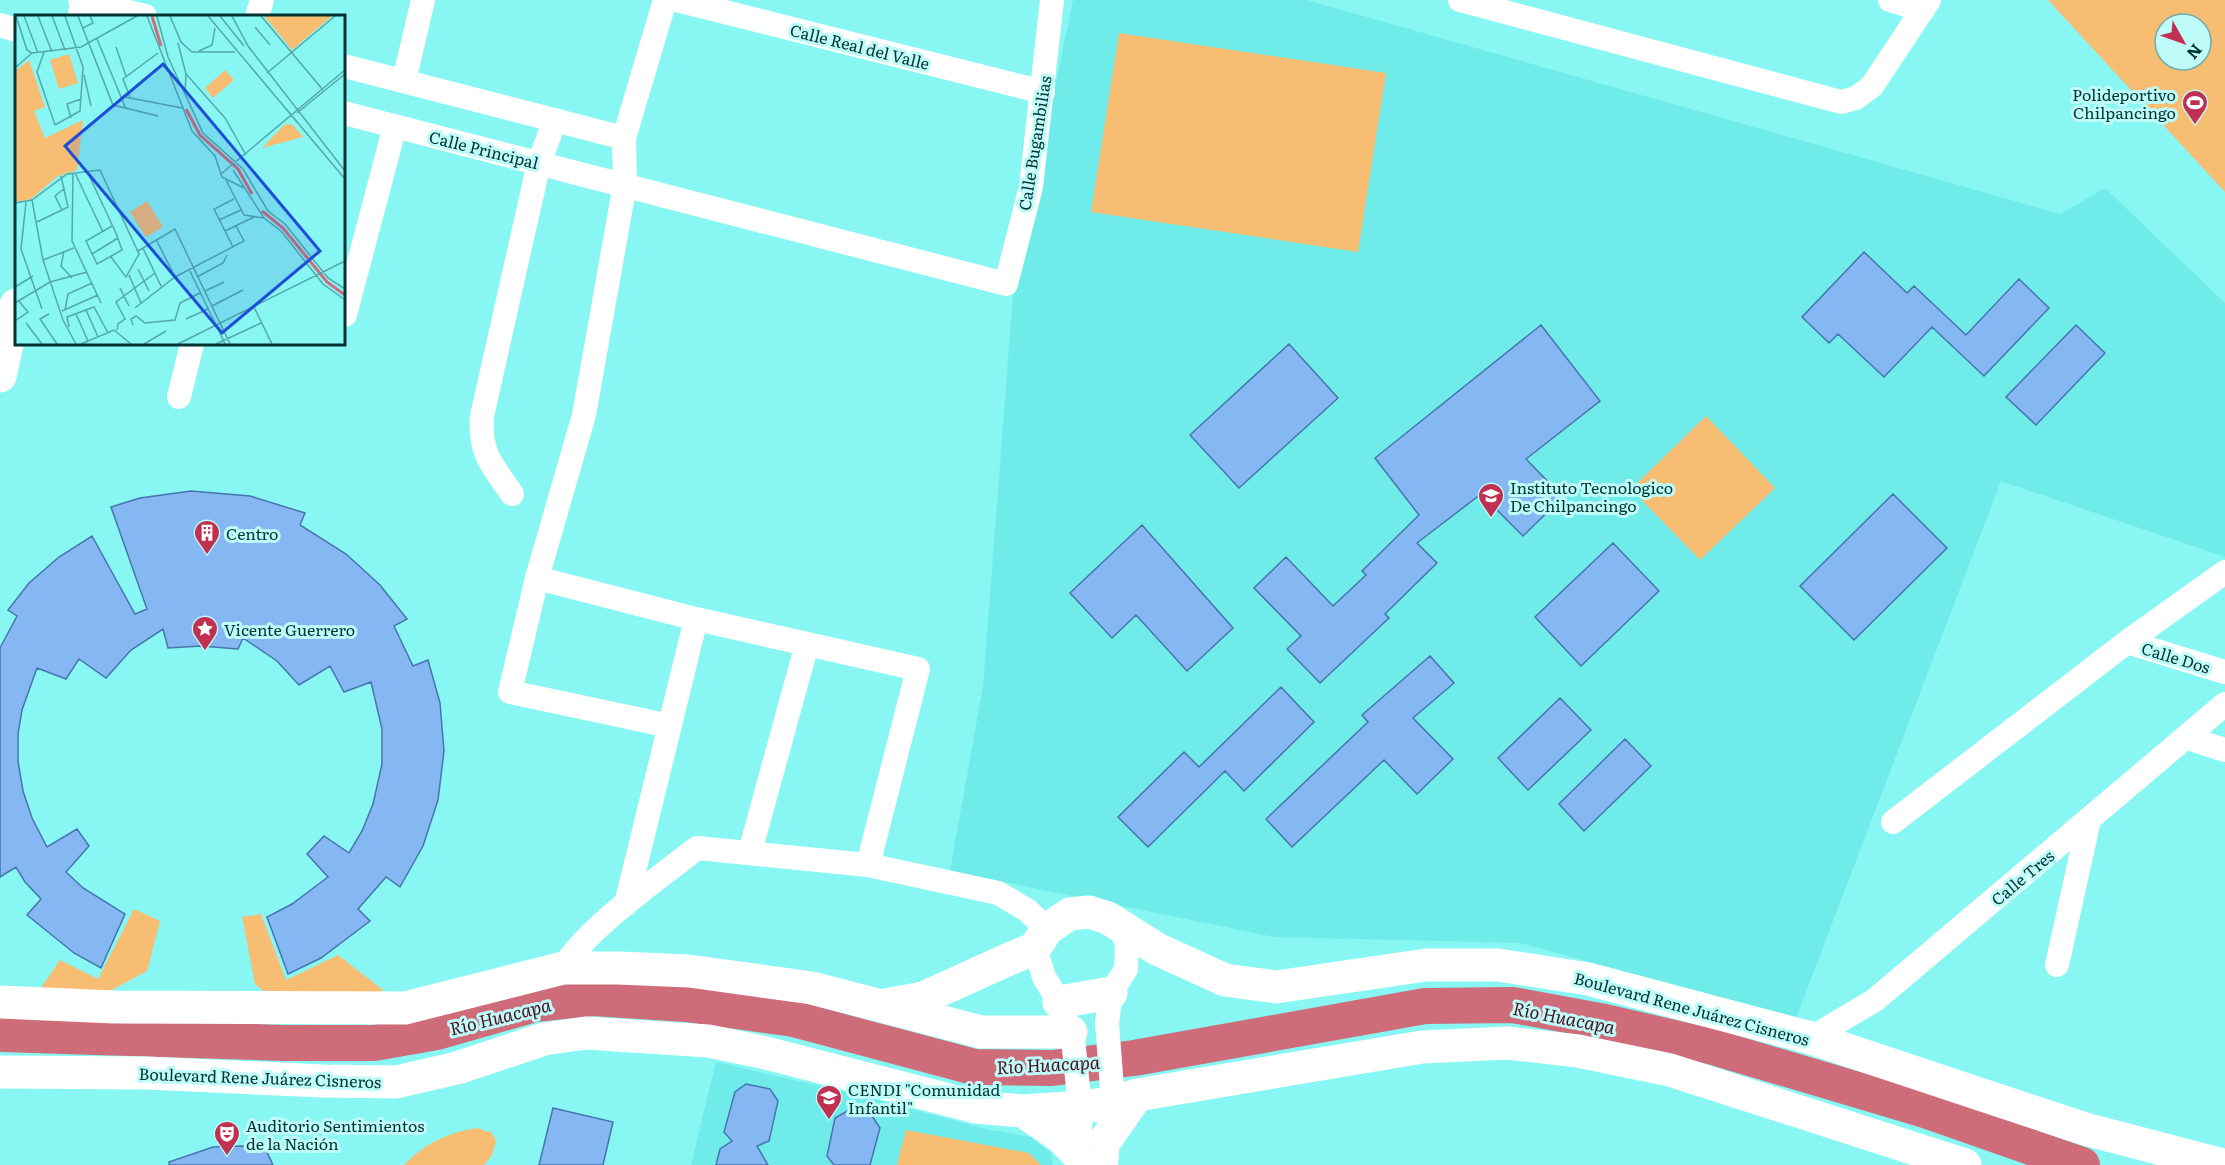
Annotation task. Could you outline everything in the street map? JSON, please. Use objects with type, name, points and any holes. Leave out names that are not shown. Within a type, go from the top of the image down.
[{"type":"main road","points":[[0,376],[15,309]]},
{"type":"main road","name":"Boulevard Rene Juárez Cisneros","points":[[885,1005],[923,998],[1041,938],[1070,914],[1089,912],[1108,918],[1157,949],[1225,980],[1276,987],[1426,965],[1498,965],[1588,979],[1810,1038],[2085,1129],[2223,1165]]},
{"type":"main road","name":"Boulevard Rene Juárez Cisneros","points":[[0,1002],[114,1007],[405,1008],[563,968],[689,971],[755,978],[885,1005],[981,1032],[1072,1035]]},
{"type":"main road","points":[[1059,1002],[1111,993]]},
{"type":"main road","name":"Boulevard Rene Juárez Cisneros","points":[[0,1072],[146,1073],[323,1082],[396,1082],[457,1068],[544,1039],[586,1032],[708,1041],[762,1052],[976,1107],[1023,1111],[1078,1100],[1422,1047],[1508,1043],[1578,1051],[1670,1070],[1888,1138],[1965,1165]]},
{"type":"main road","points":[[1023,1111],[1093,1156],[1120,1095]]},
{"type":"street","points":[[257,15],[262,0]]},
{"type":"street","points":[[404,81],[423,0]]},
{"type":"street","points":[[665,0],[624,138],[625,184],[584,415],[537,578],[510,692],[670,726]]},
{"type":"street","name":"Calle Real del Valle","points":[[677,0],[1043,92]]},
{"type":"street","name":"Calle Bugambilias","points":[[1006,284],[1031,187],[1052,0]]},
{"type":"street","points":[[1460,0],[1841,102],[1856,98],[1872,86],[1926,5],[1890,0]]},
{"type":"street","points":[[85,5],[140,15]]},
{"type":"street","points":[[0,25],[15,30]]},
{"type":"street","points":[[345,66],[624,138]]},
{"type":"street","name":"Calle Principal","points":[[345,113],[1006,284]]},
{"type":"street","points":[[512,494],[485,456],[481,436],[482,416],[539,163],[555,120]]},
{"type":"street","points":[[345,315],[395,126]]},
{"type":"street","points":[[179,397],[192,345]]},
{"type":"street","points":[[1893,822],[2127,642],[2225,573]]},
{"type":"street","points":[[537,578],[696,619],[918,669],[868,865]]},
{"type":"street","points":[[626,904],[696,619]]},
{"type":"street","name":"Calle Dos","points":[[2127,642],[2225,672]]},
{"type":"street","points":[[750,852],[807,644]]},
{"type":"street","name":"Calle Tres","points":[[1810,1038],[1875,1000],[2188,738],[2225,704]]},
{"type":"street","points":[[2188,738],[2225,750]]},
{"type":"street","points":[[2057,965],[2089,820]]},
{"type":"street","points":[[563,968],[587,940],[626,904],[697,848],[868,865],[998,893],[1027,910],[1041,938],[1044,977],[1059,1002],[1072,1035],[1078,1100],[1093,1156]]},
{"type":"street","points":[[1120,1095],[1107,1035],[1111,993],[1126,969],[1127,945],[1121,928]]},
{"type":"street","points":[[1888,1138],[1914,1165]]},
{"type":"shaded area","name":"Instituto Tecnologico De Chilpancingo","points":[[1073,0],[1307,0],[2060,214],[2105,188],[2225,303],[2225,557],[2001,481],[1796,1018],[1520,943],[1274,937],[950,871],[983,686],[1013,295]]},
{"type":"shaded area","name":"Polideportivo Chilpancingo","points":[[2048,0],[2225,0],[2225,192]]},
{"type":"shaded area","points":[[1119,33],[1386,73],[1358,252],[1091,212]]},
{"type":"shaded area","points":[[1706,416],[1775,488],[1700,560],[1631,489]]},
{"type":"shaded area","points":[[134,909],[160,921],[147,971],[106,993],[40,989],[60,960],[98,979]]},
{"type":"shaded area","points":[[261,914],[286,980],[338,955],[383,990],[377,998],[266,993],[255,984],[242,917]]},
{"type":"shaded area","name":"CENDI \"Comunidad Infantil\"","points":[[716,1062],[866,1097],[986,1129],[1031,1137],[1051,1153],[1053,1165],[691,1165]]},
{"type":"shaded area","points":[[477,1128],[492,1133],[496,1141],[492,1155],[484,1165],[404,1165],[437,1140]]},
{"type":"shaded area","points":[[906,1130],[1029,1153],[1041,1165],[897,1165]]},
{"type":"building","points":[[1864,252],[1907,293],[1914,286],[1966,335],[2019,279],[2049,308],[1984,376],[1932,327],[1884,377],[1838,334],[1829,343],[1802,317]]},
{"type":"building","points":[[1541,325],[1600,401],[1526,459],[1563,497],[1523,536],[1481,494],[1417,543],[1437,563],[1385,614],[1389,618],[1320,683],[1287,649],[1301,636],[1254,588],[1286,557],[1333,606],[1366,575],[1362,571],[1419,515],[1375,458]]},
{"type":"building","points":[[2076,325],[2105,353],[2036,425],[2006,397]]},
{"type":"building","points":[[1289,344],[1338,398],[1239,488],[1190,435]]},
{"type":"building","points":[[191,491],[250,496],[305,513],[300,525],[346,554],[380,585],[407,619],[394,626],[413,666],[428,660],[440,703],[444,751],[438,800],[423,846],[400,887],[386,877],[358,909],[370,921],[321,958],[288,974],[267,917],[292,904],[328,877],[307,854],[324,836],[349,853],[362,831],[373,804],[382,764],[382,729],[371,682],[344,692],[330,666],[299,685],[277,661],[243,638],[238,649],[201,646],[168,648],[163,629],[131,650],[106,678],[79,659],[66,679],[37,668],[22,710],[18,734],[18,761],[23,791],[32,818],[47,847],[77,829],[89,846],[66,872],[83,888],[125,914],[101,968],[74,953],[27,915],[41,899],[25,882],[16,867],[0,877],[0,648],[17,616],[8,610],[29,583],[59,557],[92,536],[135,614],[147,609],[111,507],[140,498]]},
{"type":"building","points":[[1893,494],[1947,548],[1854,640],[1800,586]]},
{"type":"building","points":[[1142,525],[1233,628],[1187,671],[1136,615],[1112,638],[1070,593]]},
{"type":"building","points":[[1613,543],[1659,591],[1581,666],[1535,617]]},
{"type":"building","points":[[1430,656],[1454,683],[1413,718],[1453,759],[1417,794],[1384,760],[1292,847],[1266,819],[1368,722],[1362,715]]},
{"type":"building","points":[[1281,687],[1314,722],[1244,791],[1225,771],[1148,847],[1118,817],[1184,752],[1199,767]]},
{"type":"building","points":[[1560,698],[1591,730],[1528,790],[1498,758]]},
{"type":"building","points":[[1625,739],[1651,766],[1584,831],[1559,804]]},
{"type":"building","points":[[746,1084],[770,1089],[778,1101],[769,1141],[757,1146],[768,1165],[716,1165],[720,1149],[732,1141],[724,1132],[735,1092]]},
{"type":"building","points":[[553,1108],[613,1122],[603,1165],[539,1165]]},
{"type":"building","points":[[849,1110],[872,1116],[880,1128],[870,1165],[834,1165],[827,1156],[835,1118]]},
{"type":"building","name":"Auditorio Sentimientos de la Nación","points":[[213,1147],[265,1148],[273,1165],[169,1165],[169,1162]]},
{"type":"waterway","name":"Río Huacapa","points":[[0,1034],[284,1043],[374,1043],[437,1032],[535,1004],[593,998],[686,1004],[794,1019],[974,1067],[1052,1068],[1134,1058],[1425,1006],[1513,1005],[1605,1022],[1713,1047],[1925,1110],[2082,1165]]},
{"type":"place","name":"Polideportivo Chilpancingo","points":[[2195,126]]},
{"type":"place","name":"Instituto Tecnologico De Chilpancingo","points":[[1491,519]]},
{"type":"place","name":"Centro","points":[[207,556]]},
{"type":"place","name":"Vicente Guerrero","points":[[205,652]]},
{"type":"place","name":"CENDI \"Comunidad Infantil\"","points":[[829,1121]]},
{"type":"place","name":"Auditorio Sentimientos de la Nación","points":[[227,1157]]}]
